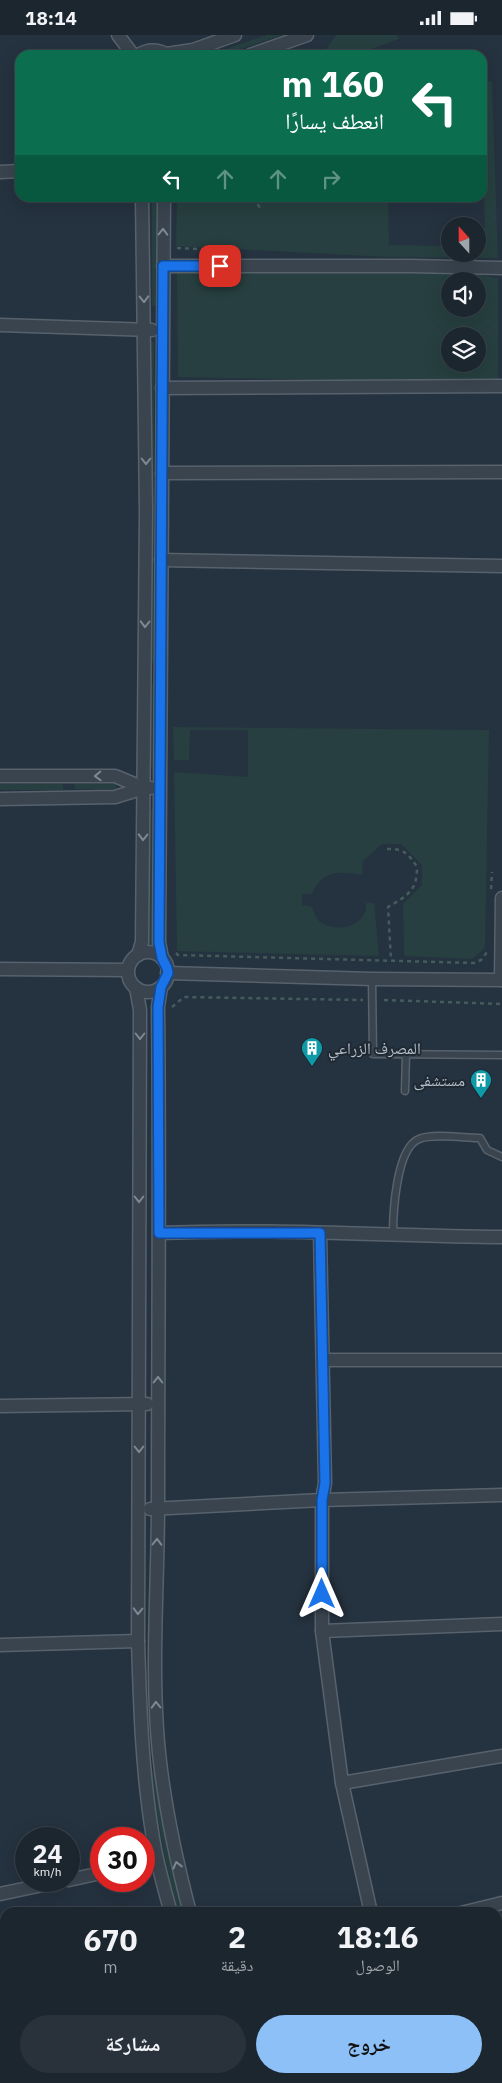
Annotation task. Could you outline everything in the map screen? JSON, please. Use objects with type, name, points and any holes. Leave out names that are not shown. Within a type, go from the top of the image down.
[{"type":"street","points":[[118,35],[129,50]]},
{"type":"street","points":[[188,50],[235,35]]},
{"type":"street","points":[[264,50],[304,36]]},
{"type":"street","points":[[0,172],[15,171]]},
{"type":"street","points":[[138,955],[142,942],[146,512],[142,202]]},
{"type":"street","points":[[164,202],[159,942],[162,958],[168,973],[161,987],[158,1007],[158,1509],[155,1677],[161,1773],[169,1828],[189,1907]]},
{"type":"street","points":[[163,266],[502,268]]},
{"type":"street","points":[[0,325],[162,329]]},
{"type":"street","points":[[162,388],[502,386]]},
{"type":"street","points":[[162,473],[502,472]]},
{"type":"street","points":[[162,560],[502,566]]},
{"type":"street","points":[[145,675],[160,675]]},
{"type":"street","points":[[0,776],[115,776],[144,788],[161,789]]},
{"type":"street","points":[[68,777],[68,798]]},
{"type":"street","points":[[0,799],[115,797],[144,788]]},
{"type":"street","points":[[168,973],[372,979],[502,980],[502,898]]},
{"type":"street","points":[[162,958],[148,952],[138,955],[131,961],[128,970],[130,980],[136,988],[140,1010],[140,1509],[138,1641],[142,1749],[149,1815],[157,1861],[169,1907]]},
{"type":"street","points":[[0,969],[128,970]]},
{"type":"street","points":[[136,988],[146,991],[161,987]]},
{"type":"street","points":[[159,1233],[320,1233],[502,1237]]},
{"type":"street","points":[[320,1233],[325,1483],[322,1500],[322,1631],[342,1783],[370,1907]]},
{"type":"street","points":[[323,1360],[502,1360]]},
{"type":"street","points":[[0,1407],[158,1404]]},
{"type":"street","points":[[140,1509],[322,1500],[502,1495]]},
{"type":"street","points":[[322,1631],[502,1624]]},
{"type":"street","points":[[0,1645],[138,1641]]},
{"type":"street","points":[[342,1783],[502,1756]]},
{"type":"street","points":[[0,1894],[15,1891]]},
{"type":"lane","points":[[372,979],[373,1054],[502,1055]]},
{"type":"lane","points":[[405,1091],[406,1054]]},
{"type":"lane","points":[[392,1236],[393,1206],[398,1178],[409,1148],[418,1139],[429,1137],[480,1138],[488,1150],[502,1157]]},
{"type":"path","points":[[257,202],[260,208]]},
{"type":"path","points":[[173,248],[243,251]]},
{"type":"path","points":[[388,849],[405,851],[417,867],[417,882],[410,891],[388,907],[391,979]]},
{"type":"path","points":[[491,891],[492,872]]},
{"type":"path","points":[[174,951],[178,955],[474,963],[481,960],[489,947]]},
{"type":"path","points":[[170,1013],[170,1009],[184,997],[502,1004]]},
{"type":"green space","points":[[267,35],[282,35],[238,50],[223,50]]},
{"type":"green space","points":[[336,35],[397,35],[399,39],[369,50],[326,50]]},
{"type":"green space","points":[[488,81],[492,82],[498,258],[486,258],[484,202],[487,202]]},
{"type":"green space","points":[[152,202],[156,202],[156,306],[152,306]]},
{"type":"green space","points":[[177,202],[388,202],[389,245],[441,246],[441,257],[387,257],[176,246]]},
{"type":"green space","points":[[230,269],[317,273],[456,271],[462,272],[441,272],[441,317],[486,317],[486,276],[498,278],[498,383],[178,377],[177,273],[179,270]]},
{"type":"green space","points":[[151,342],[154,342],[154,663],[150,663]]},
{"type":"green space","points":[[151,684],[154,684],[154,767],[150,767]]},
{"type":"green space","points":[[173,727],[489,730],[485,948],[472,959],[404,956],[403,904],[422,885],[422,865],[401,844],[382,844],[363,861],[362,875],[332,874],[321,880],[312,894],[302,894],[302,905],[312,907],[319,921],[336,927],[349,926],[355,923],[365,913],[366,903],[374,903],[379,956],[177,951],[174,772],[248,777],[248,730],[190,730],[189,760],[174,760]]},
{"type":"green space","points":[[0,784],[63,784],[63,790],[0,790]]},
{"type":"green space","points":[[75,784],[116,784],[116,789],[75,789]]},
{"type":"green space","points":[[154,809],[153,945],[149,945],[150,810]]},
{"type":"green space","points":[[154,1771],[172,1871],[182,1907],[176,1907],[164,1853],[150,1772]]},
{"type":"place","name":"المصرف الزراعي","points":[[312,1067]]},
{"type":"place","name":"مستشفى","points":[[481,1099]]},
{"type":"route","points":[[220,266],[163,266],[159,942],[162,958],[168,973],[161,987],[158,1007],[159,1233],[320,1233],[325,1483],[322,1500],[322,1594]]}]
